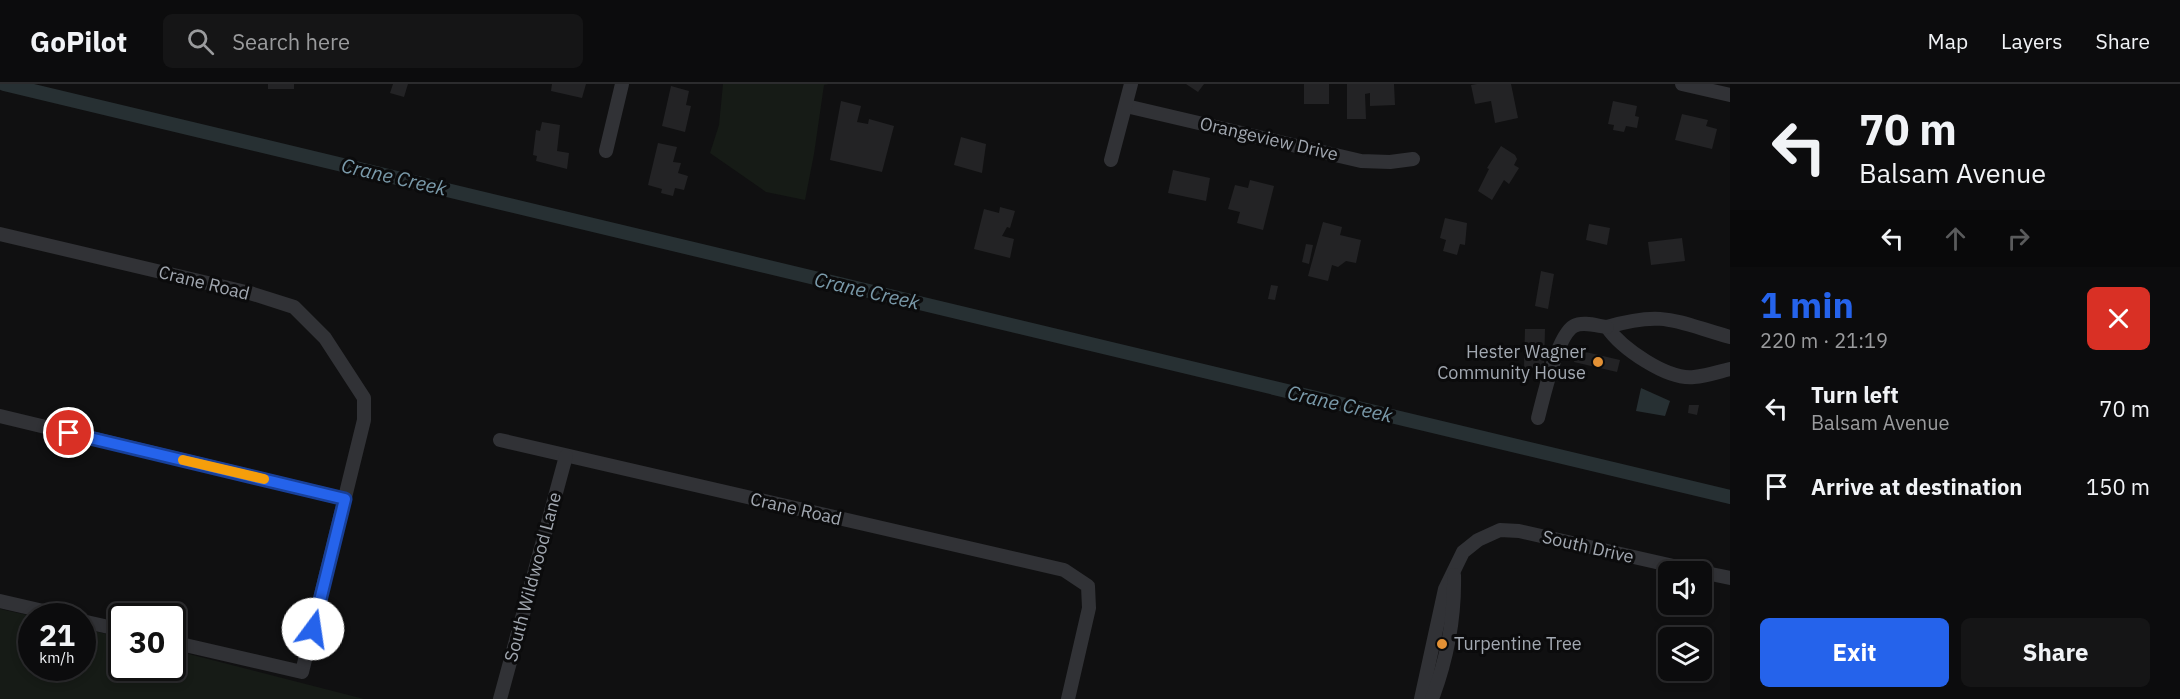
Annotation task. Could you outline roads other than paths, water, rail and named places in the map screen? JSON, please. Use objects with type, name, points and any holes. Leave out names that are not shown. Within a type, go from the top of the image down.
[{"type":"street","points":[[606,151],[622,84]]},
{"type":"street","points":[[1111,160],[1131,84]]},
{"type":"street","points":[[1683,84],[1730,95]]},
{"type":"street","name":"Orangeview Drive","points":[[1126,106],[1361,161],[1390,162],[1413,159]]},
{"type":"street","name":"Crane Road","points":[[0,234],[250,293],[294,307],[325,338],[364,398],[364,420],[345,499]]},
{"type":"street","points":[[1538,418],[1562,342],[1571,328],[1577,324],[1607,327],[1660,317],[1677,319],[1730,337]]},
{"type":"street","points":[[1607,327],[1614,337],[1639,357],[1666,371],[1691,378],[1730,369]]},
{"type":"street","points":[[0,416],[345,499],[302,672],[186,645]]},
{"type":"street","name":"Crane Road","points":[[500,440],[1064,570],[1088,586],[1089,608],[1068,699]]},
{"type":"street","name":"South Wildwood Lane","points":[[500,699],[566,456]]},
{"type":"street","name":"South Drive","points":[[1454,575],[1464,552],[1478,540],[1500,530],[1519,531],[1658,562]]},
{"type":"street","name":"South Drive","points":[[1712,574],[1730,578]]},
{"type":"street","points":[[1421,699],[1445,589],[1454,575]]},
{"type":"street","points":[[1432,699],[1440,678],[1455,605],[1454,575]]},
{"type":"street","points":[[0,601],[18,605]]},
{"type":"waterway","name":"Crane Creek","points":[[4,84],[1730,497]]},
{"type":"place","name":"Hester Wagner Community House","points":[[1598,362]]},
{"type":"place","name":"Turpentine Tree","points":[[1442,644]]}]
